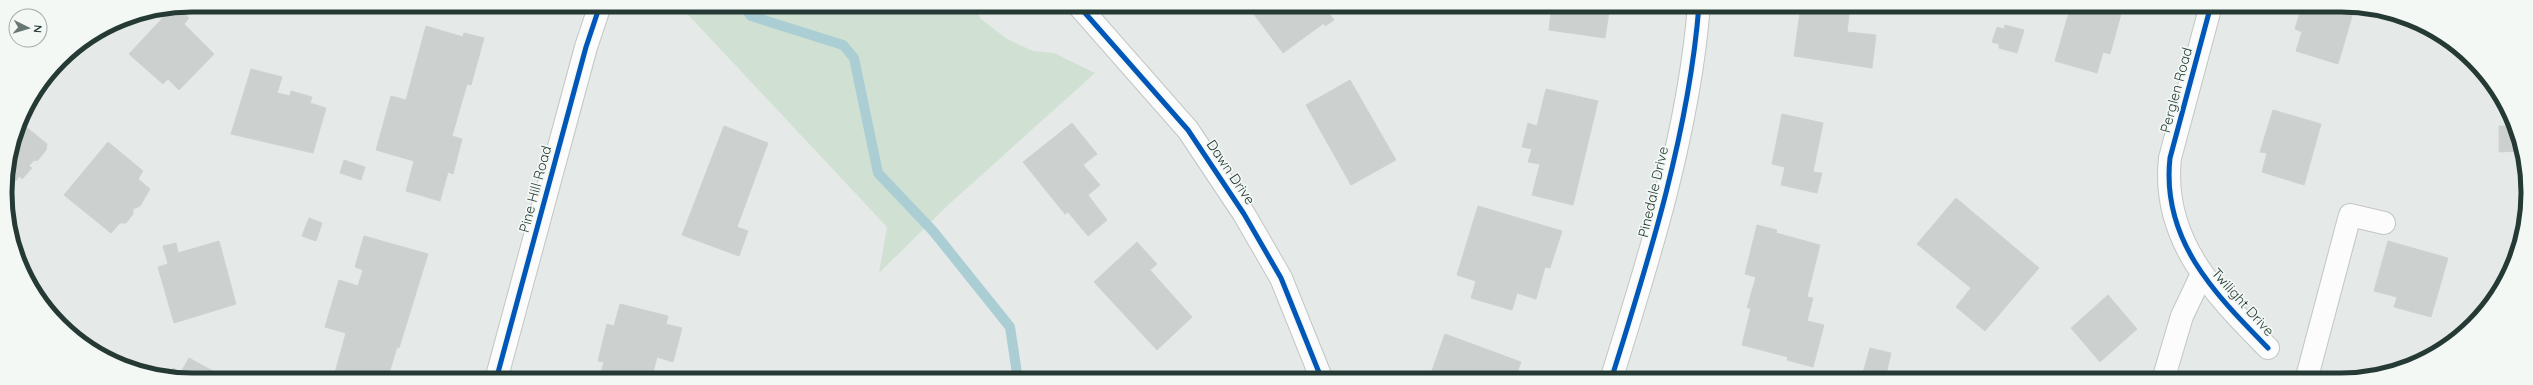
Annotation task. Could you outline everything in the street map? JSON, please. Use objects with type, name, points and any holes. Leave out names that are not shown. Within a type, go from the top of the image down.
[{"type":"street","name":"Pine Hill Road","points":[[498,373],[586,47],[598,12]]},
{"type":"street","name":"Dawn Drive","points":[[1084,12],[1188,130],[1244,214],[1281,278],[1319,373]]},
{"type":"street","name":"Pinedale Drive","points":[[1613,373],[1653,245],[1679,131],[1697,31],[1698,12]]},
{"type":"street","name":"Perglen Road","points":[[2168,181],[2170,158],[2209,12]]},
{"type":"street","name":"Twilight Drive","points":[[2168,181],[2170,203],[2188,251],[2202,274],[2227,306],[2268,348]]},
{"type":"street","points":[[2304,373],[2350,215],[2384,223]]},
{"type":"street","points":[[2165,373],[2182,316],[2202,274]]},
{"type":"green space","points":[[686,12],[977,12],[981,19],[1007,39],[1033,51],[1054,53],[1095,73],[946,207],[879,273],[887,227]]},
{"type":"building","points":[[183,12],[189,18],[184,24],[214,54],[179,90],[168,79],[163,84],[129,54],[166,14]]},
{"type":"building","points":[[1252,12],[1328,12],[1334,20],[1325,26],[1324,23],[1283,53]]},
{"type":"building","points":[[1551,12],[1609,12],[1605,38],[1549,30]]},
{"type":"building","points":[[1800,12],[1849,12],[1847,32],[1876,35],[1872,68],[1794,56]]},
{"type":"building","points":[[2069,12],[2114,12],[2121,14],[2110,54],[2103,52],[2097,73],[2055,61]]},
{"type":"building","points":[[2300,12],[2353,12],[2338,64],[2296,51],[2302,32],[2295,29]]},
{"type":"building","points":[[2005,25],[2024,30],[2017,53],[1999,48],[1999,44],[1992,42],[1997,27],[2004,29]]},
{"type":"building","points":[[426,26],[463,37],[464,33],[484,38],[471,85],[467,84],[452,136],[462,139],[453,174],[448,172],[440,201],[406,191],[414,161],[376,150],[391,96],[406,100]]},
{"type":"building","points":[[251,69],[282,77],[277,93],[290,96],[291,91],[312,97],[310,103],[326,108],[313,153],[231,134]]},
{"type":"building","points":[[1350,80],[1396,160],[1351,185],[1306,105]]},
{"type":"building","points":[[1546,89],[1598,101],[1573,205],[1532,195],[1540,164],[1528,162],[1532,149],[1522,147],[1528,123],[1537,126]]},
{"type":"building","points":[[2273,110],[2321,124],[2304,185],[2262,172],[2267,153],[2260,152]]},
{"type":"building","points":[[1782,114],[1823,123],[1813,172],[1822,173],[1817,193],[1781,185],[1785,167],[1772,164]]},
{"type":"building","points":[[1072,123],[1097,154],[1083,165],[1100,185],[1088,195],[1107,220],[1088,236],[1068,212],[1065,214],[1023,162]]},
{"type":"building","points":[[25,126],[47,144],[46,150],[38,160],[33,161],[29,166],[32,168],[22,179],[19,176],[16,181],[12,178],[15,157]]},
{"type":"building","points":[[724,126],[768,143],[737,227],[748,231],[739,256],[682,235]]},
{"type":"building","points":[[2499,126],[2508,126],[2516,151],[2499,152]]},
{"type":"building","points":[[108,142],[143,171],[138,179],[150,189],[140,206],[133,209],[133,214],[126,223],[120,223],[111,233],[64,195]]},
{"type":"building","points":[[344,160],[365,167],[361,180],[340,173]]},
{"type":"building","points":[[1956,198],[2039,268],[1985,331],[1956,307],[1971,288],[1917,244]]},
{"type":"building","points":[[1478,206],[1562,231],[1550,268],[1545,267],[1536,299],[1517,293],[1512,310],[1471,298],[1476,281],[1457,275]]},
{"type":"building","points":[[309,218],[322,223],[316,241],[302,236]]},
{"type":"building","points":[[1757,225],[1777,230],[1776,233],[1820,245],[1807,297],[1813,298],[1807,321],[1824,325],[1813,367],[1787,360],[1788,357],[1742,345],[1751,308],[1747,308],[1756,277],[1745,274]]},
{"type":"building","points":[[364,236],[428,254],[399,348],[397,347],[389,373],[335,373],[346,333],[325,327],[339,280],[358,286],[363,270],[355,267]]},
{"type":"building","points":[[219,241],[236,304],[174,323],[158,267],[168,264],[163,246],[176,243],[178,253]]},
{"type":"building","points":[[2388,241],[2448,258],[2431,317],[2394,307],[2397,297],[2374,291]]},
{"type":"building","points":[[1137,242],[1157,264],[1150,270],[1192,317],[1157,350],[1094,282]]},
{"type":"building","points":[[2108,295],[2137,329],[2100,362],[2071,328]]},
{"type":"building","points":[[620,304],[668,316],[666,324],[682,328],[673,362],[657,357],[653,373],[601,373],[604,362],[598,361],[607,324],[614,326]]},
{"type":"building","points":[[1445,334],[1521,362],[1517,373],[1431,373]]},
{"type":"building","points":[[1870,348],[1891,353],[1886,373],[1863,373]]},
{"type":"building","points":[[189,358],[216,373],[181,373],[171,371],[173,368],[181,372]]},
{"type":"waterway","points":[[748,12],[751,16],[843,45],[854,58],[878,173],[933,231],[1010,327],[1017,373]]},
{"type":"cycle path","points":[[498,373],[586,47],[598,12]]},
{"type":"cycle path","points":[[1084,12],[1188,130],[1244,214],[1281,278],[1319,373]]},
{"type":"cycle path","points":[[1613,373],[1666,195],[1686,100],[1694,53],[1698,12]]},
{"type":"cycle path","points":[[2209,12],[2170,158],[2169,187],[2174,215],[2183,240],[2196,264],[2211,286],[2268,348]]}]
